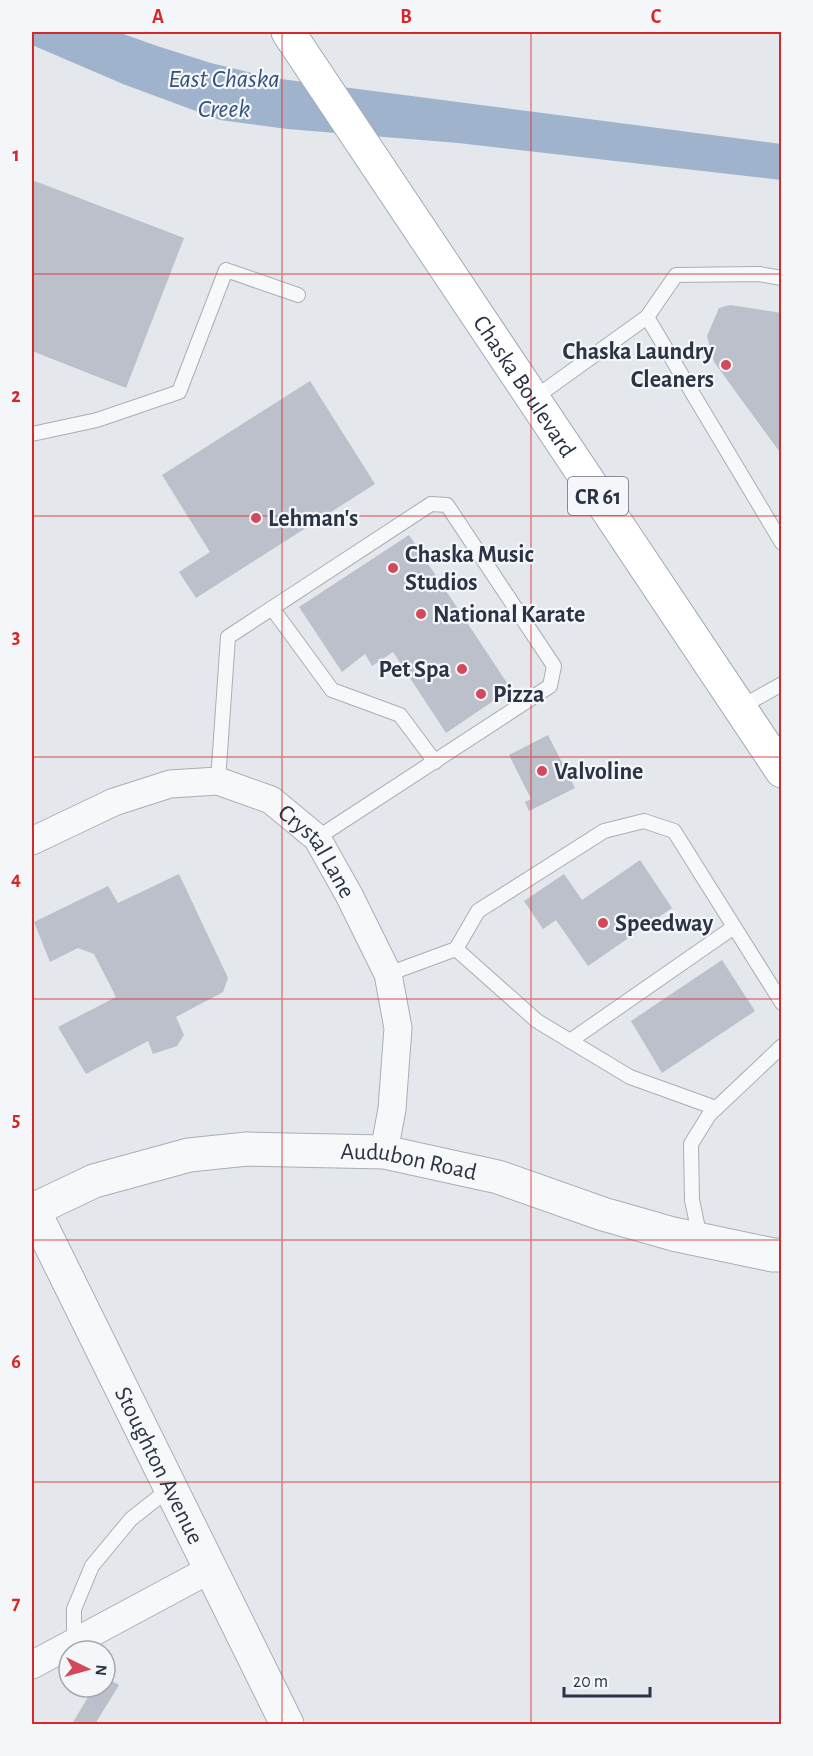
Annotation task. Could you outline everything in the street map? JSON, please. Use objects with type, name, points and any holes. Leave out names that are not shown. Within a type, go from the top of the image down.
[{"type":"main road","name":"Chaska Boulevard","points":[[288,32],[739,708],[779,764]]},
{"type":"street","name":"Crystal Lane","points":[[32,841],[114,802],[170,784],[218,781],[271,800],[317,838],[350,895],[388,974],[399,1028],[392,1109],[384,1152]]},
{"type":"street","name":"Audubon Road","points":[[32,1208],[94,1181],[189,1155],[247,1149],[384,1152],[498,1178],[603,1214],[700,1240],[782,1255]]},
{"type":"street","name":"Stoughton Avenue","points":[[32,1208],[287,1725]]},
{"type":"street","points":[[78,1639],[209,1570]]},
{"type":"street","points":[[32,1665],[57,1651]]},
{"type":"lane","points":[[32,434],[97,420],[179,392],[226,270],[298,295]]},
{"type":"lane","points":[[533,399],[647,317],[676,275],[759,274],[782,278]]},
{"type":"lane","points":[[647,317],[782,543]]},
{"type":"lane","points":[[218,781],[228,637],[431,504],[447,505],[555,666],[550,686],[317,838]]},
{"type":"lane","points":[[272,608],[332,690],[400,716],[435,762]]},
{"type":"lane","points":[[739,708],[782,684]]},
{"type":"lane","points":[[388,974],[456,950],[478,911],[604,831],[644,821],[674,831],[782,1003]]},
{"type":"lane","points":[[570,1041],[734,927]]},
{"type":"lane","points":[[456,950],[537,1021],[630,1077],[716,1108]]},
{"type":"lane","points":[[700,1240],[692,1200],[691,1144],[709,1114],[782,1046]]},
{"type":"lane","points":[[74,1639],[74,1609],[92,1566],[131,1519],[169,1489]]},
{"type":"water","name":"East Chaska Creek","points":[[32,32],[118,32],[211,63],[273,78],[781,144],[781,180],[458,143],[287,129],[220,120],[123,84],[32,45]]},
{"type":"building","points":[[32,180],[184,238],[126,388],[32,351]]},
{"type":"building","points":[[730,305],[782,313],[782,455],[714,362],[707,336],[719,308]]},
{"type":"building","name":"Lehman's","points":[[310,381],[375,484],[196,598],[179,572],[210,552],[162,475]]},
{"type":"building","points":[[409,535],[511,689],[446,733],[393,652],[372,666],[365,654],[342,672],[299,607]]},
{"type":"building","name":"Valvoline","points":[[548,735],[575,788],[529,811],[525,802],[531,799],[509,755]]},
{"type":"building","points":[[640,860],[672,908],[588,966],[556,920],[543,929],[524,901],[564,874],[582,900]]},
{"type":"building","points":[[179,874],[228,978],[223,992],[176,1017],[184,1035],[177,1046],[153,1054],[148,1041],[86,1074],[58,1027],[116,997],[94,954],[78,948],[50,962],[34,922],[108,886],[118,903]]},
{"type":"building","points":[[722,960],[755,1011],[662,1073],[631,1021]]},
{"type":"building","points":[[87,1699],[110,1699],[95,1724],[72,1724]]},
{"type":"place","name":"Chaska Laundry Cleaners","points":[[726,365]]},
{"type":"place","name":"Lehman's","points":[[256,518]]},
{"type":"place","name":"Chaska Music Studios","points":[[393,568]]},
{"type":"place","name":"National Karate","points":[[421,614]]},
{"type":"place","name":"Pet Spa","points":[[462,669]]},
{"type":"place","name":"Pizza","points":[[481,694]]},
{"type":"place","name":"Valvoline","points":[[542,771]]},
{"type":"place","name":"Speedway","points":[[603,923]]}]
